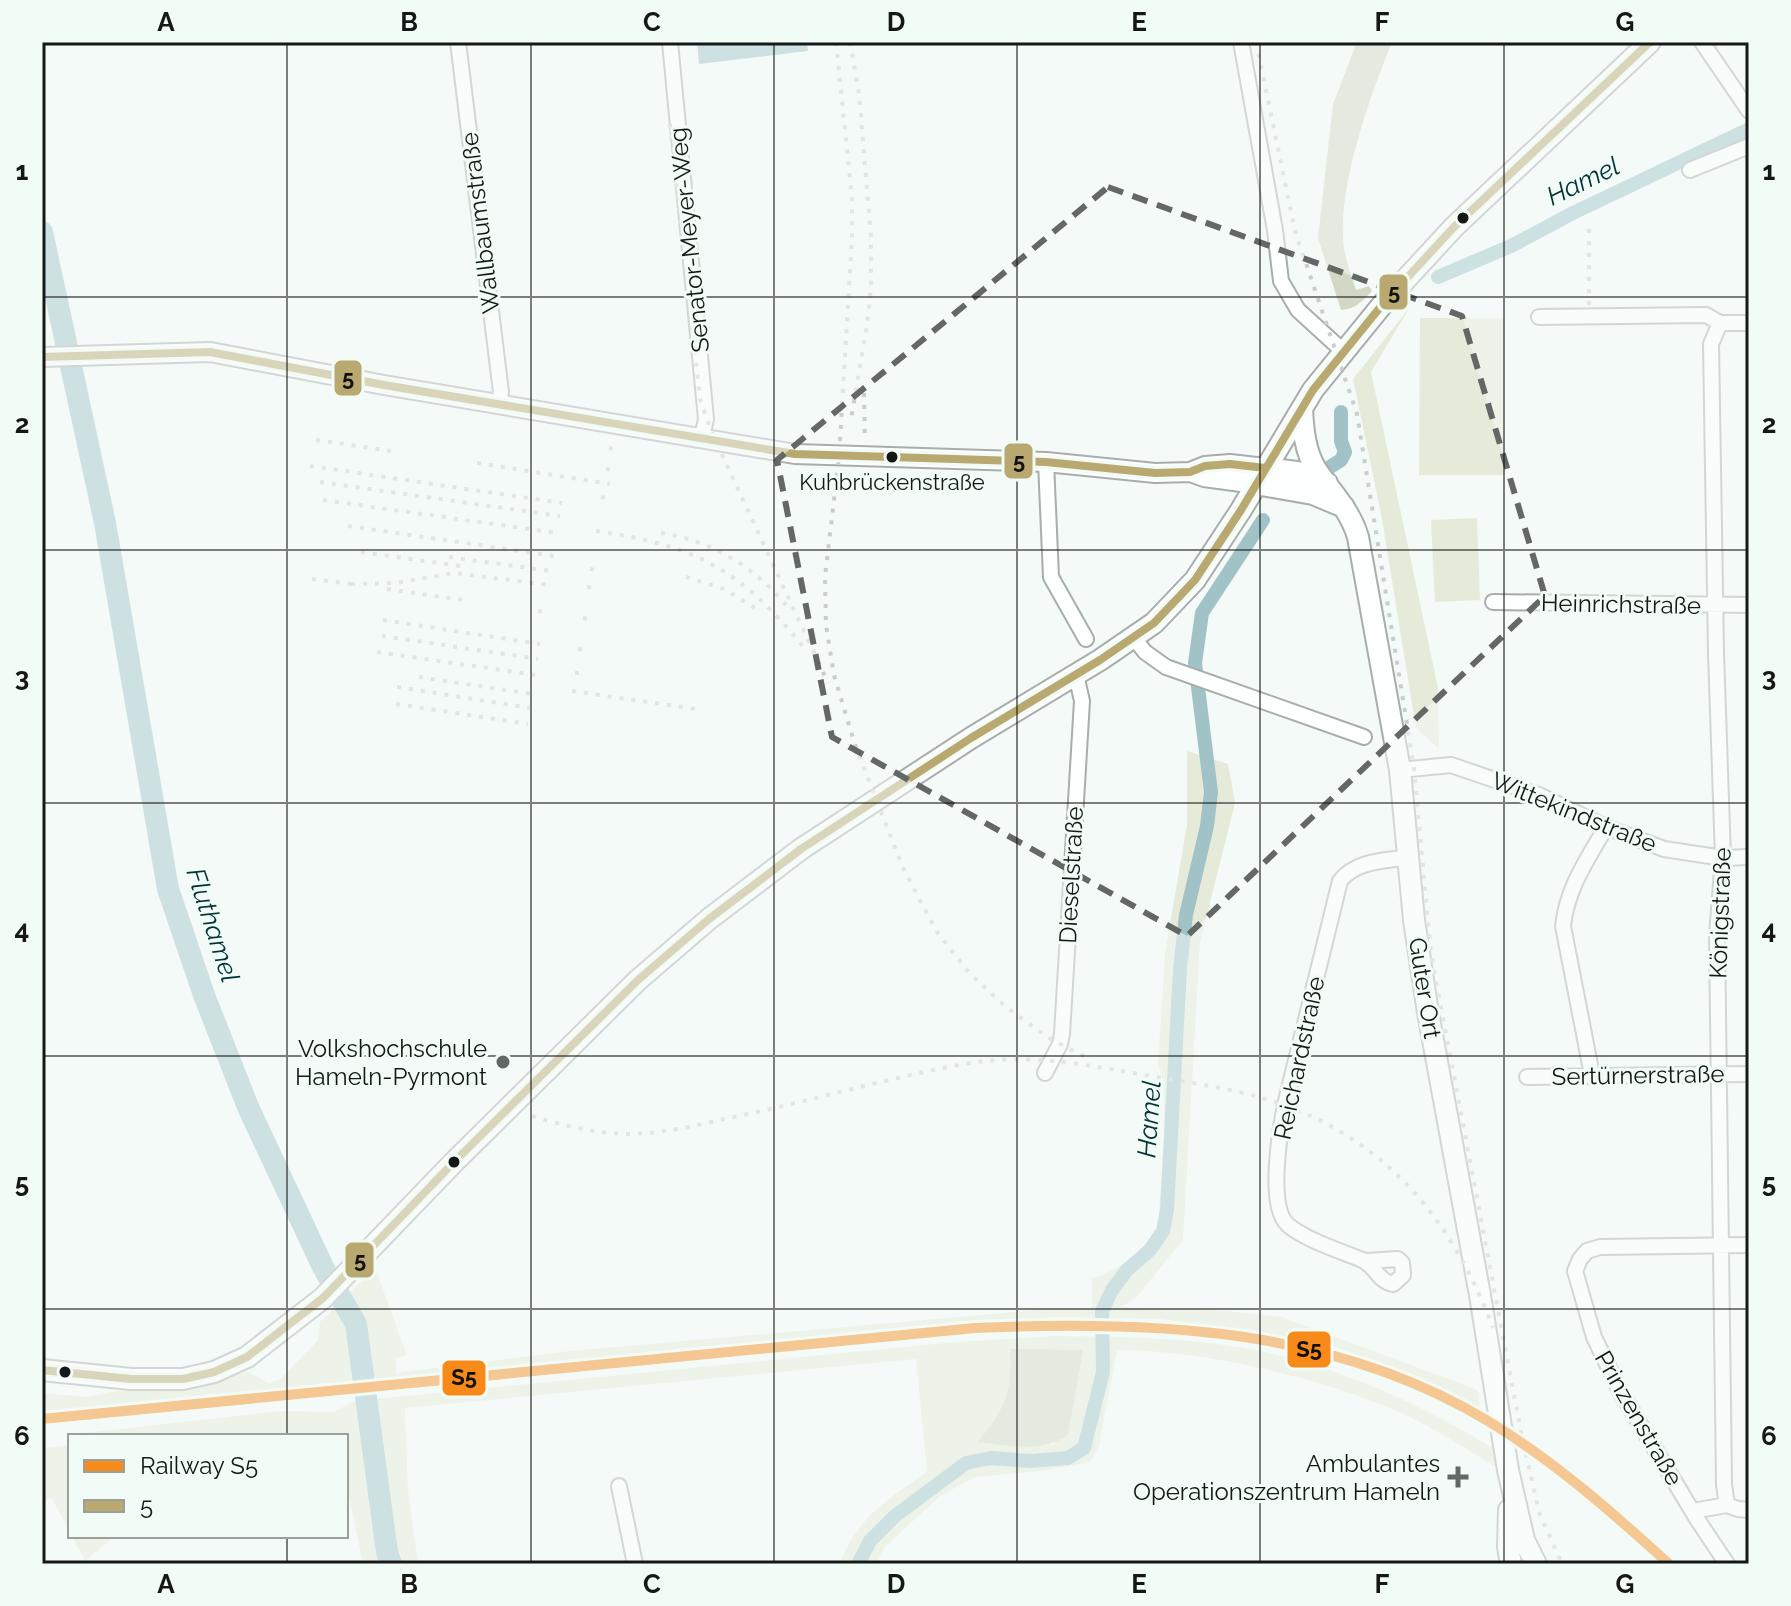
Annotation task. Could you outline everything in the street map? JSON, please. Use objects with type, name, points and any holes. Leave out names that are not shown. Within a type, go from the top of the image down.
[{"type":"main road","points":[[42,1370],[183,1379],[234,1365],[255,1352],[323,1298],[638,980],[709,919],[801,849],[1154,623],[1195,580],[1302,408],[1382,305],[1450,231],[1650,42]]},
{"type":"main road","name":"Guter Ort","points":[[1302,408],[1307,449],[1316,469],[1352,518],[1358,537],[1400,770],[1418,954],[1480,1295],[1508,1470],[1514,1550],[1522,1564]]},
{"type":"main road","points":[[1260,476],[1297,472],[1327,483]]},
{"type":"main road","points":[[1260,476],[1344,507]]},
{"type":"main road","points":[[1494,1564],[1514,1550],[1536,1564]]},
{"type":"street","name":"Wallbaumstraße","points":[[458,42],[501,392],[499,403]]},
{"type":"street","name":"Senator-Meyer-Weg","points":[[670,42],[706,419],[702,437]]},
{"type":"street","points":[[1241,42],[1281,281],[1298,310],[1344,352]]},
{"type":"street","points":[[1702,42],[1749,111]]},
{"type":"street","points":[[1690,170],[1749,146]]},
{"type":"street","points":[[1539,317],[1706,315],[1720,323],[1749,323]]},
{"type":"street","name":"Königstraße","points":[[1720,323],[1711,344],[1723,858],[1717,935],[1724,1485],[1727,1505]]},
{"type":"street","points":[[49,356],[210,352],[384,385],[795,454],[1046,462],[1117,471],[1190,472],[1205,466],[1230,464],[1260,476]]},
{"type":"street","points":[[1046,462],[1051,577],[1086,639]]},
{"type":"street","name":"Heinrichstraße","points":[[1493,602],[1749,605]]},
{"type":"street","points":[[1134,638],[1145,652],[1166,667],[1364,737]]},
{"type":"street","name":"Dieselstraße","points":[[1045,1073],[1062,1034],[1082,701],[1076,675]]},
{"type":"street","name":"Wittekindstraße","points":[[1400,770],[1443,764],[1539,795],[1606,827],[1664,849],[1723,858],[1749,857]]},
{"type":"street","points":[[1592,1075],[1563,926],[1565,903],[1606,827]]},
{"type":"street","name":"Reichardstraße","points":[[1366,1261],[1297,1230],[1282,1218],[1277,1197],[1280,1139],[1285,1105],[1340,881],[1350,870],[1359,866],[1409,857]]},
{"type":"street","name":"Sertürnerstraße","points":[[1527,1077],[1749,1074]]},
{"type":"street","name":"Prinzenstraße","points":[[1727,1564],[1620,1391],[1594,1337],[1575,1271],[1587,1251],[1600,1247],[1749,1245]]},
{"type":"street","points":[[619,1486],[635,1564]]},
{"type":"street","points":[[1727,1505],[1749,1510]]},
{"type":"street","name":"Prinzenstraße","points":[[1693,1511],[1727,1505]]},
{"type":"highlighted area","points":[[1108,187],[1462,316],[1545,596],[1187,936],[832,737],[777,460]]},
{"type":"green space","points":[[1357,42],[1392,42],[1357,144],[1345,199],[1345,253],[1356,290],[1369,286],[1372,291],[1358,304],[1341,310],[1318,238],[1333,104]]},
{"type":"green space","points":[[1410,307],[1371,372],[1438,688],[1439,749],[1416,728],[1382,519],[1353,379]]},
{"type":"green space","points":[[1420,318],[1505,318],[1505,475],[1419,475]]},
{"type":"green space","points":[[1477,518],[1480,600],[1435,602],[1431,520]]},
{"type":"green space","points":[[1187,751],[1228,764],[1235,803],[1200,942],[1183,1240],[1135,1299],[1120,1307],[1228,1311],[1282,1317],[1478,1390],[1480,1409],[1443,1389],[1334,1346],[1298,1338],[1160,1319],[1054,1317],[42,1416],[42,1393],[87,1397],[126,1389],[178,1388],[248,1372],[269,1383],[280,1379],[318,1340],[320,1322],[375,1268],[407,1355],[396,1359],[396,1373],[569,1351],[1050,1309],[1092,1309],[1092,1279],[1130,1259],[1158,1227],[1164,1084],[1158,1064],[1165,953],[1187,825]]},
{"type":"green space","points":[[1055,1336],[1155,1338],[1255,1350],[1349,1377],[1409,1402],[1495,1449],[1496,1467],[1413,1419],[1336,1388],[1224,1361],[1117,1350],[1099,1446],[1090,1462],[1040,1471],[975,1477],[940,1496],[885,1547],[875,1564],[840,1564],[855,1534],[875,1510],[927,1472],[916,1359],[405,1408],[408,1490],[418,1564],[363,1564],[348,1492],[348,1434],[76,1434],[280,1411],[333,1412],[355,1401],[955,1342]],"holes":[[[1010,1349],[1055,1444],[1020,1447],[979,1442],[1003,1410],[1012,1380]]]},
{"type":"green space","points":[[1010,1349],[1083,1350],[1068,1435],[1058,1441],[1036,1446],[978,1442],[1005,1399],[1010,1378]]},
{"type":"green space","points":[[68,1445],[68,1528],[52,1498],[42,1502],[42,1448]]},
{"type":"green space","points":[[73,1538],[113,1538],[85,1561]]},
{"type":"water","points":[[697,42],[807,42],[808,51],[699,64]]},
{"type":"waterway","name":"Hamel","points":[[1438,277],[1511,246],[1749,129]]},
{"type":"waterway","name":"Fluthamel","points":[[42,232],[105,523],[168,889],[204,995],[248,1107],[323,1267],[356,1324],[391,1564]]},
{"type":"waterway","name":"Hamel","points":[[1330,467],[1341,460],[1345,452],[1341,441],[1341,412]]},
{"type":"waterway","name":"Hamel","points":[[858,1564],[870,1541],[895,1516],[966,1463],[991,1458],[1030,1461],[1068,1458],[1084,1448],[1103,1372],[1102,1311],[1127,1270],[1150,1250],[1163,1231],[1167,1210],[1180,969],[1186,915],[1207,826],[1211,792],[1195,663],[1202,613],[1263,520]]},
{"type":"railway","points":[[836,42],[852,199],[852,238],[839,457],[825,577],[826,625],[834,675],[855,745],[903,868],[937,932],[971,975],[1006,1007],[1049,1038],[1089,1059]]},
{"type":"railway","points":[[850,42],[859,94],[871,237],[867,325],[851,419]]},
{"type":"railway","points":[[1256,42],[1295,231],[1357,414],[1414,768],[1431,954],[1521,1432],[1539,1512],[1562,1564]]},
{"type":"railway","points":[[670,124],[700,399],[711,431],[828,683]]},
{"type":"railway","points":[[1589,229],[1589,310]]},
{"type":"railway","points":[[864,393],[865,441]]},
{"type":"railway","points":[[316,440],[391,451]]},
{"type":"railway","points":[[609,448],[615,449]]},
{"type":"railway","points":[[477,463],[610,484]]},
{"type":"railway","points":[[310,466],[562,503]]},
{"type":"railway","points":[[606,469],[612,470]]},
{"type":"railway","points":[[320,482],[560,516]]},
{"type":"railway","points":[[601,497],[607,498]]},
{"type":"railway","points":[[323,500],[557,533]]},
{"type":"railway","points":[[348,526],[554,556]]},
{"type":"railway","points":[[596,531],[663,545],[714,566],[760,599],[806,650]]},
{"type":"railway","points":[[661,533],[697,542],[730,557],[746,567],[786,605]]},
{"type":"railway","points":[[361,552],[460,566]]},
{"type":"railway","points":[[449,557],[551,571]]},
{"type":"railway","points":[[590,569],[595,570]]},
{"type":"railway","points":[[351,584],[396,583],[454,573],[549,585]]},
{"type":"railway","points":[[686,577],[724,589],[758,610]]},
{"type":"railway","points":[[312,579],[360,585]]},
{"type":"railway","points":[[587,587],[593,588]]},
{"type":"railway","points":[[387,589],[463,600]]},
{"type":"railway","points":[[538,611],[545,612]]},
{"type":"railway","points":[[583,618],[588,619]]},
{"type":"railway","points":[[383,620],[540,644]]},
{"type":"railway","points":[[382,636],[538,659]]},
{"type":"railway","points":[[578,649],[584,650]]},
{"type":"railway","points":[[377,652],[535,675]]},
{"type":"railway","points":[[575,673],[581,673]]},
{"type":"railway","points":[[419,677],[532,694]]},
{"type":"railway","points":[[397,687],[530,708]]},
{"type":"railway","points":[[572,691],[696,709]]},
{"type":"railway","points":[[396,704],[528,724]]},
{"type":"railway","points":[[532,1116],[608,1133],[658,1132],[964,1064],[1010,1060],[1077,1064],[1234,1091],[1269,1100],[1323,1122],[1357,1142],[1388,1166],[1415,1193],[1438,1223],[1478,1291],[1493,1328]]},
{"type":"rail line","name":"S5","points":[[42,1419],[975,1328],[1107,1326],[1173,1329],[1239,1336],[1304,1348],[1367,1366],[1429,1390],[1488,1421],[1536,1453],[1604,1506],[1669,1564]]},
{"type":"transit line","name":"5","points":[[42,1370],[131,1379],[183,1379],[214,1372],[247,1357],[323,1298],[454,1162],[638,980],[709,919],[801,849],[1154,623],[1195,580],[1313,390],[1382,305],[1454,227],[1650,42]]},
{"type":"transit line","name":"5","points":[[42,357],[210,352],[384,385],[795,454],[1046,462],[1155,473],[1190,472],[1205,466],[1230,464],[1265,468]]},
{"type":"place","name":"Kuhbrückenstraße","points":[[892,457]]},
{"type":"place","name":"Volkshochschule Hameln-Pyrmont","points":[[503,1062]]},
{"type":"place","name":"Ambulantes Operationszentrum Hameln","points":[[1458,1477]]}]
